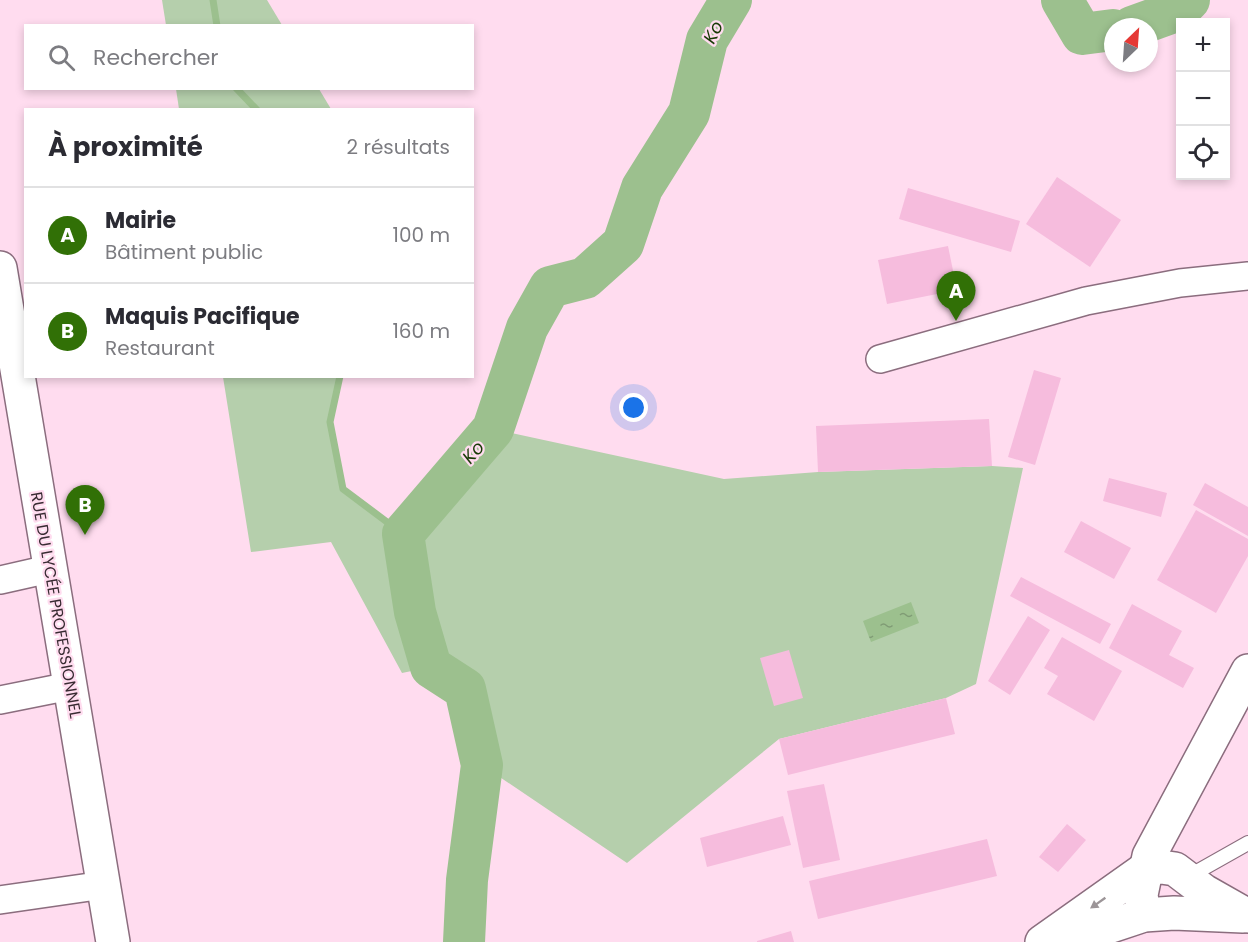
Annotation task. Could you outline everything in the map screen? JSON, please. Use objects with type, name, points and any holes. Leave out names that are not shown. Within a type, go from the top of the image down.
[{"type":"main road","name":"RUE DU LYCÉE PROFESSIONNEL","points":[[0,268],[4,314],[113,942]]},
{"type":"main road","points":[[1159,914],[1169,872],[1172,816],[1248,671]]},
{"type":"main road","points":[[1169,872],[1248,916]]},
{"type":"main road","points":[[1042,942],[1169,872]]},
{"type":"main road","points":[[1063,942],[1159,914],[1248,916]]},
{"type":"street","points":[[880,359],[1086,301],[1180,283],[1248,276]]},
{"type":"street","points":[[0,580],[49,569]]},
{"type":"street","points":[[0,700],[70,686]]},
{"type":"street","points":[[0,900],[104,885]]},
{"type":"lane","points":[[1169,872],[1248,843]]},
{"type":"shaded area","points":[[162,0],[267,0],[281,24],[166,24]]},
{"type":"shaded area","points":[[176,90],[320,90],[330,108],[179,108]]},
{"type":"shaded area","points":[[223,378],[340,378],[330,422],[343,489],[403,533],[493,429],[724,479],[818,472],[992,466],[1023,468],[976,684],[946,698],[779,739],[627,863],[482,765],[465,689],[431,667],[402,673],[331,542],[251,552]]},
{"type":"water","points":[[911,602],[919,623],[871,642],[863,621]]},
{"type":"building","points":[[1057,177],[1121,220],[1090,267],[1026,224]]},
{"type":"building","points":[[908,188],[1020,221],[1011,252],[899,219]]},
{"type":"building","points":[[948,246],[957,290],[887,304],[878,260]]},
{"type":"building","points":[[1034,370],[1061,378],[1035,465],[1008,457]]},
{"type":"building","points":[[989,419],[992,466],[818,472],[816,426]]},
{"type":"building","points":[[1109,478],[1167,493],[1161,517],[1103,501]]},
{"type":"building","points":[[1205,483],[1248,507],[1248,536],[1193,505]]},
{"type":"building","points":[[1196,510],[1248,539],[1248,556],[1216,613],[1157,580]]},
{"type":"building","points":[[1081,521],[1131,548],[1114,579],[1064,552]]},
{"type":"building","points":[[1021,577],[1111,624],[1100,644],[1010,596]]},
{"type":"building","points":[[1132,604],[1182,631],[1169,655],[1194,668],[1183,688],[1109,648]]},
{"type":"building","points":[[1028,616],[1050,630],[1010,695],[988,681]]},
{"type":"building","points":[[1062,637],[1122,671],[1094,721],[1047,694],[1058,676],[1044,668]]},
{"type":"building","points":[[789,650],[803,698],[774,706],[760,658]]},
{"type":"building","points":[[946,698],[955,734],[788,775],[779,739]]},
{"type":"building","points":[[824,784],[840,860],[803,868],[787,791]]},
{"type":"building","points":[[783,816],[791,845],[707,867],[700,838]]},
{"type":"building","points":[[1067,824],[1086,840],[1058,872],[1039,857]]},
{"type":"building","points":[[987,839],[997,876],[818,919],[809,881]]},
{"type":"building","points":[[791,931],[794,942],[757,942],[757,941]]},
{"type":"waterway","points":[[213,0],[217,24]]},
{"type":"waterway","name":"Ko","points":[[464,942],[467,880],[482,765],[465,689],[431,667],[415,612],[403,534],[493,429],[527,328],[550,287],[585,278],[623,244],[642,188],[689,113],[707,40],[731,0]]},
{"type":"waterway","name":"Ko","points":[[1062,0],[1082,34],[1104,31]]},
{"type":"waterway","name":"Ko","points":[[1157,18],[1179,10],[1189,0]]},
{"type":"waterway","points":[[238,90],[255,108]]},
{"type":"waterway","points":[[340,378],[330,422],[343,489],[403,534]]},
{"type":"place","name":"Mairie","points":[[956,321]]},
{"type":"place","name":"Maquis Pacifique","points":[[85,535]]}]
